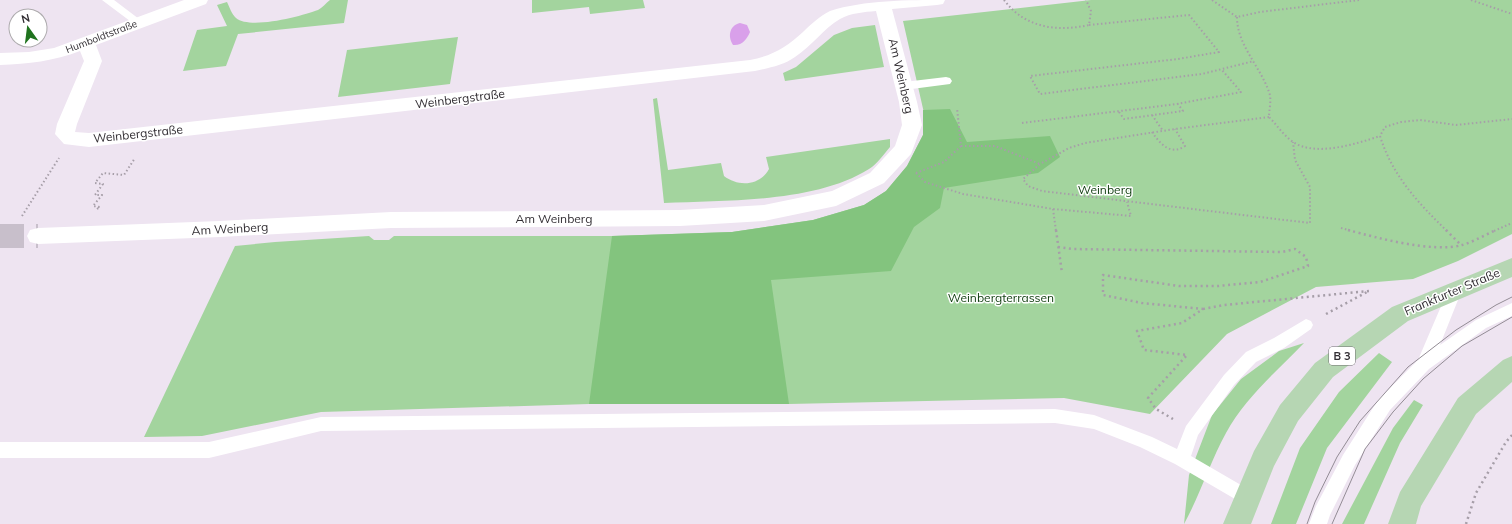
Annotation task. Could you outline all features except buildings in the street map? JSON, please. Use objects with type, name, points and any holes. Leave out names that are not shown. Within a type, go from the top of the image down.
[{"type":"main road","name":"Frankfurter Straße","points":[[1237,524],[1263,460],[1289,413],[1324,370],[1400,314],[1512,267]]},
{"type":"main road","points":[[1402,524],[1409,501],[1467,406],[1512,367]]},
{"type":"street","name":"Humboldtstraße","points":[[0,59],[29,58],[57,53],[200,0]]},
{"type":"street","name":"Weinbergstraße","points":[[71,139],[89,140],[750,66],[772,62],[788,54],[818,26],[836,15],[856,9],[937,0]]},
{"type":"street","name":"Am Weinberg","points":[[38,236],[220,230],[390,220],[680,218],[764,213],[836,198],[877,178],[904,149],[912,125],[904,86],[883,6]]},
{"type":"street","points":[[71,139],[65,134],[67,124],[94,61],[86,42]]},
{"type":"lane","points":[[107,0],[138,22]]},
{"type":"lane","points":[[904,86],[946,81]]},
{"type":"lane","points":[[1424,364],[1455,290]]},
{"type":"lane","points":[[1318,524],[1322,512],[1349,460],[1384,405],[1424,364],[1481,324],[1512,309]]},
{"type":"lane","points":[[1180,458],[1192,431],[1229,380],[1251,357],[1279,343],[1306,325]]},
{"type":"lane","points":[[0,450],[210,450],[321,424],[1055,416],[1094,422],[1146,442],[1180,458],[1247,498]]},
{"type":"path","points":[[1004,0],[1012,11],[1026,20],[1048,28],[1076,28],[1089,25],[1190,15],[1219,52],[1178,59],[1030,76],[1040,94],[1202,74],[1254,61]]},
{"type":"path","points":[[1086,0],[1091,11],[1089,25]]},
{"type":"path","points":[[1212,0],[1237,17],[1260,12],[1359,0]]},
{"type":"path","points":[[1471,0],[1512,14]]},
{"type":"path","points":[[1237,17],[1237,26],[1241,37],[1270,93],[1269,116],[1293,142],[1306,147],[1331,148],[1380,136]]},
{"type":"path","points":[[1022,123],[1177,104],[1241,92],[1222,70]]},
{"type":"path","points":[[1119,112],[1124,119],[1183,111],[1177,104]]},
{"type":"path","points":[[957,108],[961,146]]},
{"type":"path","points":[[1152,115],[1163,131]]},
{"type":"path","points":[[1269,116],[1085,143],[1069,148],[1040,164],[1023,179],[1031,189],[1042,191],[1310,223],[1310,187],[1295,160],[1293,142]]},
{"type":"path","points":[[1461,245],[1423,208],[1403,183],[1382,149],[1380,136],[1385,127],[1401,122],[1420,120],[1456,125],[1512,119]]},
{"type":"path","points":[[1152,132],[1165,148],[1174,150],[1181,149],[1185,146],[1175,129]]},
{"type":"path","points":[[22,216],[71,139]]},
{"type":"path","points":[[1040,164],[995,146],[961,146],[944,162],[916,173],[925,182],[963,194],[1052,209],[1131,216],[1127,202]]},
{"type":"path","points":[[97,209],[100,206],[93,206],[102,195],[95,194],[103,184],[96,183],[103,173],[124,175],[133,162]]},
{"type":"path","points":[[1052,209],[1062,273]]},
{"type":"path","points":[[1341,228],[1382,239],[1430,247],[1461,245],[1512,223]]},
{"type":"path","points":[[1058,246],[1072,249],[1282,252],[1295,249],[1306,257],[1308,266],[1260,282],[1218,286],[1179,286],[1103,275],[1103,295],[1142,303],[1203,309],[1224,305],[1369,291],[1306,325]]},
{"type":"path","points":[[1192,431],[1156,409],[1148,398],[1187,355],[1144,350],[1137,331],[1182,323],[1203,309]]},
{"type":"path","points":[[1466,524],[1476,493],[1512,434]]},
{"type":"green space","points":[[330,0],[348,0],[344,23],[238,34],[226,66],[183,71],[197,30],[227,26],[217,5],[227,2],[236,18],[252,23],[276,21],[310,13],[320,9]]},
{"type":"green space","points":[[532,0],[643,0],[645,8],[590,14],[589,7],[532,13]]},
{"type":"green space","name":"Weinberg","points":[[1091,0],[1512,0],[1512,234],[1458,261],[1413,279],[1316,287],[1227,334],[1150,414],[1064,398],[789,404],[589,404],[321,412],[202,436],[144,437],[235,246],[369,236],[374,240],[389,240],[394,236],[612,236],[732,232],[813,220],[864,205],[886,191],[907,166],[923,135],[924,113],[903,21]]},
{"type":"green space","points":[[875,25],[884,67],[785,81],[783,73],[796,67],[834,35],[852,28]]},
{"type":"green space","points":[[458,37],[450,84],[338,97],[347,50]]},
{"type":"green space","points":[[657,98],[668,170],[721,163],[724,176],[736,182],[748,183],[754,182],[765,175],[769,169],[766,157],[890,139],[890,147],[878,162],[869,169],[847,180],[823,188],[770,198],[664,203],[653,99]]},
{"type":"green space","points":[[950,109],[967,142],[1050,136],[1060,157],[1038,173],[944,188],[940,208],[914,227],[891,271],[771,280],[789,404],[589,404],[612,236],[732,232],[813,220],[864,205],[886,191],[907,166],[923,135],[923,110]]},
{"type":"green space","points":[[1304,343],[1262,385],[1242,408],[1234,420],[1220,444],[1184,524],[1189,475],[1212,415],[1241,379],[1279,351]]},
{"type":"green space","points":[[1379,353],[1392,362],[1327,448],[1296,524],[1271,524],[1300,448],[1339,392]]},
{"type":"green space","points":[[1414,400],[1423,405],[1400,443],[1364,524],[1342,524],[1393,428]]},
{"type":"shaded area","points":[[740,23],[747,25],[750,32],[744,42],[733,45],[730,38],[730,31],[734,26]]},
{"type":"tunnel","points":[[0,236],[38,236]]},
{"type":"tram line","points":[[1307,524],[1315,502],[1337,457],[1360,421],[1408,367],[1456,330],[1496,305],[1512,297]]},
{"type":"tram line","points":[[1332,524],[1365,449],[1393,412],[1423,379],[1462,346],[1512,317]]},
{"type":"park label","name":"Weinbergterrassen","points":[[1001,298]]}]
